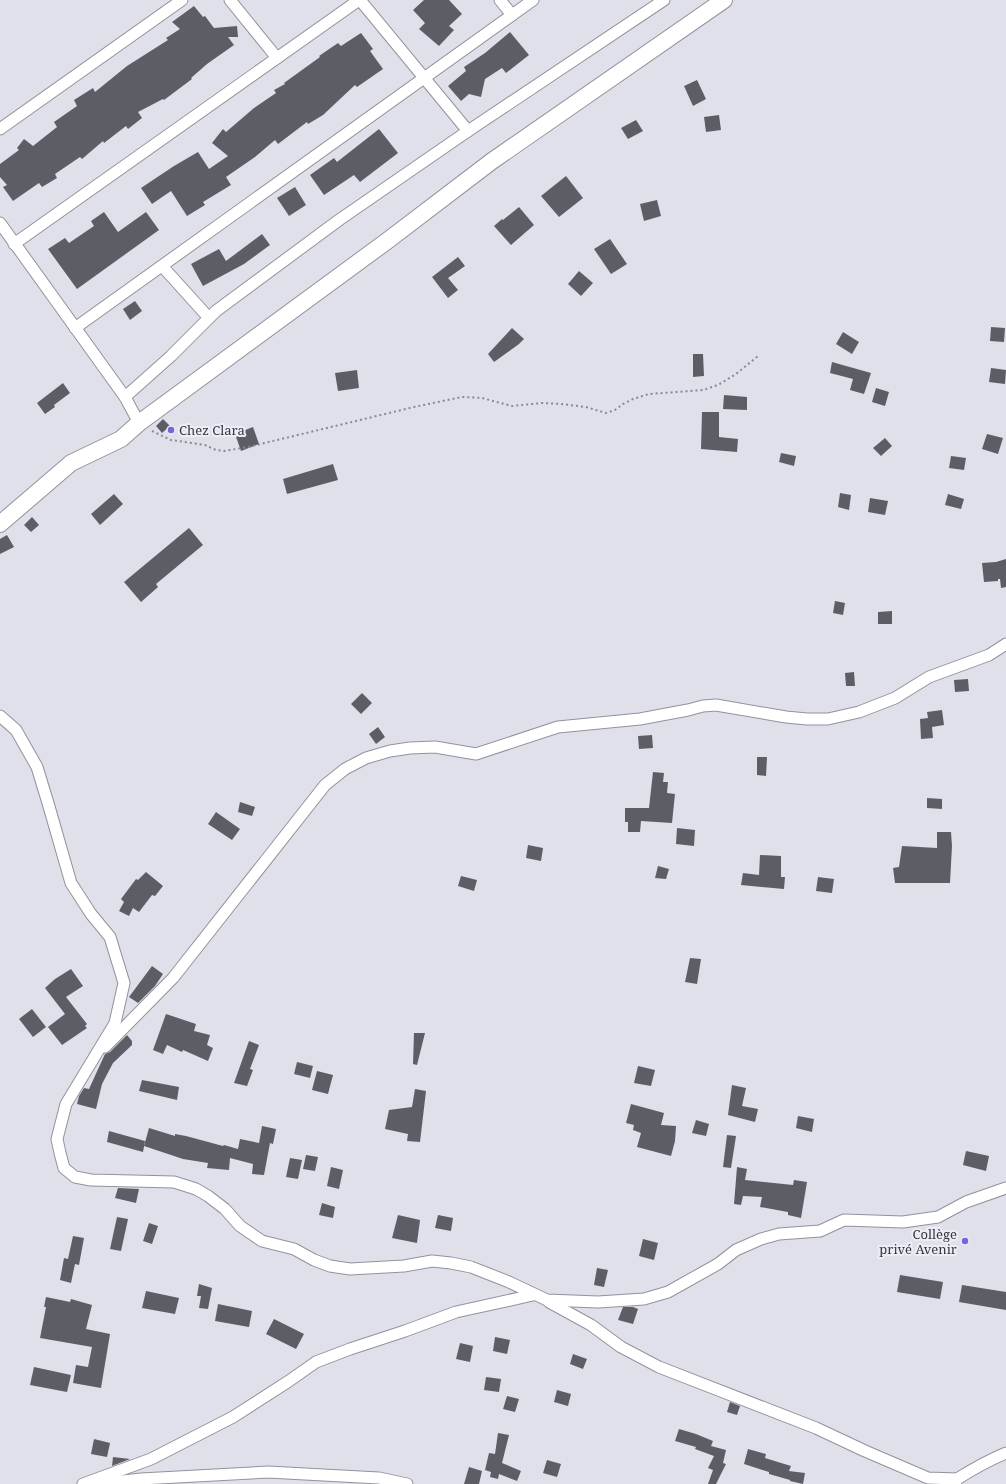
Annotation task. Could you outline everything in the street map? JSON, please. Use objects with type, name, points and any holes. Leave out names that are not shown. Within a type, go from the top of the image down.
[{"type":"main road","points":[[0,524],[71,463],[121,439],[139,423],[381,245],[492,161],[724,0]]},
{"type":"street","points":[[0,129],[182,0]]},
{"type":"street","points":[[230,0],[277,58]]},
{"type":"street","points":[[14,244],[359,0],[468,131]]},
{"type":"street","points":[[500,0],[512,15]]},
{"type":"street","points":[[75,328],[533,0]]},
{"type":"street","points":[[125,397],[171,356],[216,311],[339,220],[468,131],[664,0]]},
{"type":"street","points":[[0,223],[125,397],[139,423]]},
{"type":"street","points":[[162,266],[209,318]]},
{"type":"street","points":[[95,1058],[173,978],[325,785],[345,769],[366,758],[390,751],[410,748],[435,747],[476,754],[558,727],[640,719],[703,706],[716,705],[786,717],[828,719],[859,712],[895,698],[929,676],[989,655],[1006,644]]},
{"type":"street","points":[[0,716],[16,730],[37,767],[71,882],[91,914],[110,937],[117,956],[124,984],[115,1023],[66,1104],[58,1139],[64,1168],[75,1177],[91,1180],[174,1182],[196,1189],[208,1196],[224,1209],[240,1226],[262,1241],[294,1249],[314,1260],[330,1266],[350,1269],[404,1266],[432,1261],[451,1263],[477,1270],[509,1282],[533,1295],[547,1300],[591,1325],[621,1347],[659,1367],[816,1428],[928,1478],[956,1481],[987,1461],[1006,1453]]},
{"type":"street","points":[[547,1300],[598,1302],[644,1299],[668,1292],[718,1264],[736,1250],[761,1239],[779,1234],[820,1231],[844,1220],[903,1222],[938,1217],[966,1202],[1006,1188]]},
{"type":"street","points":[[83,1484],[151,1459],[233,1417],[316,1362],[456,1312],[533,1295]]},
{"type":"street","points":[[95,1484],[172,1480],[268,1472],[379,1478],[407,1484]]},
{"type":"path","points":[[139,423],[157,434],[171,440],[198,443],[216,450],[224,451],[248,447],[414,407],[462,398],[482,398],[512,406],[542,403],[561,404],[586,407],[606,413],[615,410],[632,399],[649,394],[689,392],[711,388],[736,374],[758,356]]},
{"type":"building","points":[[424,0],[449,0],[462,14],[449,26],[454,30],[439,46],[419,29],[425,23],[413,10]]},
{"type":"building","points":[[194,6],[203,17],[205,16],[214,28],[237,26],[238,37],[228,37],[234,45],[207,64],[191,78],[192,79],[164,100],[163,99],[138,112],[142,118],[128,129],[126,126],[104,143],[103,141],[82,159],[80,157],[55,174],[57,178],[42,187],[39,183],[13,201],[3,187],[7,185],[0,177],[0,164],[19,150],[17,148],[24,139],[33,146],[57,127],[54,122],[77,106],[74,100],[93,88],[95,92],[127,66],[168,40],[166,38],[180,29],[172,22]]},
{"type":"building","points":[[510,32],[529,55],[506,73],[502,68],[485,79],[481,97],[469,94],[461,101],[448,86],[466,71],[464,67],[485,53]]},
{"type":"building","points":[[361,33],[373,49],[370,51],[383,69],[357,87],[355,85],[323,115],[308,124],[307,122],[278,144],[275,140],[255,157],[226,177],[231,185],[203,202],[205,205],[187,216],[171,191],[152,204],[141,188],[198,152],[209,169],[228,156],[212,143],[223,129],[226,132],[254,108],[276,93],[274,90],[285,84],[284,83],[320,57],[319,56],[338,43],[341,46]]},
{"type":"building","points":[[697,80],[706,99],[693,106],[684,86]]},
{"type":"building","points":[[719,115],[721,130],[706,132],[704,117]]},
{"type":"building","points":[[636,120],[643,131],[628,139],[621,128]]},
{"type":"building","points":[[379,129],[398,153],[360,182],[354,175],[324,195],[310,175],[334,158],[337,162]]},
{"type":"building","points":[[566,176],[583,198],[559,217],[541,196]]},
{"type":"building","points":[[295,187],[306,205],[289,216],[277,198]]},
{"type":"building","points":[[657,200],[661,216],[644,221],[640,204]]},
{"type":"building","points":[[519,207],[534,225],[511,245],[494,226]]},
{"type":"building","points":[[104,212],[118,232],[146,212],[159,230],[77,289],[48,249],[65,238],[69,243],[94,226],[91,221]]},
{"type":"building","points":[[262,234],[270,245],[244,264],[203,286],[191,264],[219,249],[226,261]]},
{"type":"building","points":[[610,239],[627,264],[611,274],[594,249]]},
{"type":"building","points":[[458,257],[465,266],[448,278],[458,290],[448,298],[432,277]]},
{"type":"building","points":[[579,271],[593,283],[581,296],[568,284]]},
{"type":"building","points":[[135,301],[142,311],[130,320],[123,309]]},
{"type":"building","points":[[991,327],[1005,328],[1004,342],[990,341]]},
{"type":"building","points":[[512,328],[524,339],[494,362],[488,354]]},
{"type":"building","points":[[843,332],[859,342],[852,354],[836,344]]},
{"type":"building","points":[[693,354],[703,354],[704,376],[693,377]]},
{"type":"building","points":[[832,362],[871,373],[864,394],[850,390],[853,379],[830,373]]},
{"type":"building","points":[[991,368],[1006,370],[1005,384],[989,382]]},
{"type":"building","points":[[357,370],[359,388],[338,391],[335,373]]},
{"type":"building","points":[[63,383],[70,393],[45,414],[37,403]]},
{"type":"building","points":[[876,388],[889,392],[885,406],[872,402]]},
{"type":"building","points":[[724,395],[747,397],[747,410],[723,409]]},
{"type":"building","points":[[702,412],[719,412],[719,437],[738,439],[737,452],[701,449]]},
{"type":"building","points":[[163,419],[170,426],[162,433],[156,426]]},
{"type":"building","points":[[253,427],[259,444],[241,451],[235,434]]},
{"type":"building","points":[[987,434],[1003,438],[998,454],[982,449]]},
{"type":"building","points":[[885,438],[892,446],[881,456],[873,448]]},
{"type":"building","points":[[781,453],[796,456],[794,466],[779,462]]},
{"type":"building","points":[[951,456],[966,458],[964,470],[949,468]]},
{"type":"building","points":[[333,464],[338,480],[287,494],[283,479]]},
{"type":"building","points":[[840,493],[851,495],[849,510],[838,507]]},
{"type":"building","points":[[114,494],[123,504],[100,525],[91,514]]},
{"type":"building","points":[[948,494],[964,499],[961,509],[945,505]]},
{"type":"building","points":[[870,498],[888,501],[885,515],[868,512]]},
{"type":"building","points":[[32,517],[39,525],[31,532],[24,525]]},
{"type":"building","points":[[189,528],[203,545],[156,584],[158,587],[141,602],[124,582]]},
{"type":"building","points":[[7,535],[14,547],[0,554],[0,539]]},
{"type":"building","points":[[1006,559],[1006,587],[1001,588],[1000,579],[998,579],[998,581],[984,582],[982,563],[996,562]]},
{"type":"building","points":[[835,601],[845,603],[843,615],[833,613]]},
{"type":"building","points":[[892,611],[892,624],[878,624],[878,612]]},
{"type":"building","points":[[854,672],[855,686],[846,686],[845,673]]},
{"type":"building","points":[[968,679],[969,691],[955,692],[954,680]]},
{"type":"building","points":[[362,693],[372,703],[361,714],[351,704]]},
{"type":"building","points":[[942,710],[944,725],[932,727],[933,738],[921,739],[920,719],[928,718],[927,712]]},
{"type":"building","points":[[378,727],[385,737],[376,744],[369,734]]},
{"type":"building","points":[[652,735],[653,748],[639,749],[638,736]]},
{"type":"building","points":[[757,757],[767,757],[766,776],[757,775]]},
{"type":"building","points":[[653,772],[664,773],[663,782],[668,782],[667,793],[675,794],[672,823],[641,821],[640,832],[628,832],[628,822],[625,822],[625,808],[649,808]]},
{"type":"building","points":[[927,798],[942,799],[942,809],[927,808]]},
{"type":"building","points":[[240,802],[255,807],[252,816],[238,812]]},
{"type":"building","points":[[216,812],[240,829],[232,840],[208,824]]},
{"type":"building","points":[[677,828],[695,830],[694,846],[676,844]]},
{"type":"building","points":[[937,832],[951,832],[952,846],[950,883],[895,883],[893,868],[899,867],[902,846],[937,848]]},
{"type":"building","points":[[528,845],[543,848],[541,861],[526,858]]},
{"type":"building","points":[[760,855],[781,856],[781,877],[785,877],[784,889],[741,885],[743,873],[759,875]]},
{"type":"building","points":[[658,866],[669,869],[666,879],[655,878]]},
{"type":"building","points":[[146,872],[163,886],[155,896],[152,895],[139,912],[133,908],[129,916],[119,911],[124,902],[121,899],[136,879],[138,880]]},
{"type":"building","points":[[461,876],[477,880],[474,891],[458,886]]},
{"type":"building","points":[[818,877],[834,879],[832,893],[816,891]]},
{"type":"building","points":[[690,958],[701,959],[697,984],[685,982]]},
{"type":"building","points":[[152,966],[163,974],[155,986],[138,1003],[129,997]]},
{"type":"building","points":[[71,969],[83,986],[66,997],[87,1024],[85,1026],[87,1028],[62,1045],[48,1027],[65,1014],[45,988],[55,979]]},
{"type":"building","points":[[32,1009],[46,1027],[33,1037],[19,1019]]},
{"type":"building","points":[[166,1014],[196,1024],[194,1031],[210,1035],[207,1045],[213,1048],[208,1061],[167,1045],[163,1054],[153,1050]]},
{"type":"building","points":[[414,1033],[425,1033],[417,1065],[413,1064]]},
{"type":"building","points":[[127,1035],[132,1041],[132,1045],[113,1063],[102,1084],[96,1109],[77,1104],[79,1096],[84,1088],[89,1089],[105,1054],[110,1052]]},
{"type":"building","points":[[249,1041],[259,1045],[250,1069],[253,1070],[247,1086],[234,1083]]},
{"type":"building","points":[[297,1062],[313,1066],[310,1078],[294,1074]]},
{"type":"building","points":[[638,1066],[655,1070],[651,1086],[634,1083]]},
{"type":"building","points":[[317,1071],[333,1075],[328,1094],[312,1090]]},
{"type":"building","points":[[142,1080],[179,1087],[177,1100],[139,1091]]},
{"type":"building","points":[[732,1085],[746,1088],[742,1106],[758,1109],[755,1122],[728,1115]]},
{"type":"building","points":[[415,1089],[426,1091],[420,1142],[407,1141],[408,1134],[385,1129],[389,1110],[412,1107]]},
{"type":"building","points":[[631,1104],[664,1113],[661,1125],[676,1126],[675,1141],[671,1156],[637,1147],[641,1133],[633,1130],[634,1125],[626,1123]]},
{"type":"building","points":[[798,1116],[814,1119],[812,1132],[796,1128]]},
{"type":"building","points":[[696,1120],[709,1124],[706,1136],[692,1133]]},
{"type":"building","points":[[262,1126],[276,1129],[273,1144],[270,1143],[264,1175],[252,1174],[253,1164],[230,1158],[229,1170],[207,1168],[208,1163],[183,1159],[144,1146],[149,1128],[175,1136],[175,1134],[186,1136],[238,1149],[240,1139],[259,1143]]},
{"type":"building","points":[[109,1131],[145,1141],[143,1152],[107,1142]]},
{"type":"building","points":[[727,1135],[736,1136],[731,1168],[723,1167]]},
{"type":"building","points":[[966,1151],[989,1156],[986,1171],[963,1165]]},
{"type":"building","points":[[306,1155],[318,1157],[315,1171],[303,1169]]},
{"type":"building","points":[[290,1158],[302,1160],[298,1179],[286,1177]]},
{"type":"building","points":[[331,1167],[343,1170],[339,1189],[327,1186]]},
{"type":"building","points":[[737,1167],[747,1169],[745,1180],[793,1185],[794,1180],[807,1182],[801,1218],[788,1215],[788,1212],[760,1207],[762,1197],[743,1196],[741,1205],[734,1204]]},
{"type":"building","points":[[118,1188],[139,1189],[136,1203],[115,1198]]},
{"type":"building","points":[[322,1203],[335,1207],[333,1218],[319,1215]]},
{"type":"building","points":[[398,1215],[420,1220],[417,1243],[392,1238]]},
{"type":"building","points":[[438,1215],[453,1218],[451,1231],[435,1228]]},
{"type":"building","points":[[117,1217],[128,1219],[121,1251],[110,1249]]},
{"type":"building","points":[[149,1223],[158,1226],[152,1244],[143,1241]]},
{"type":"building","points":[[73,1236],[84,1238],[79,1265],[75,1264],[71,1283],[60,1280],[64,1258],[68,1259]]},
{"type":"building","points":[[643,1239],[658,1243],[654,1260],[639,1256]]},
{"type":"building","points":[[597,1268],[608,1270],[604,1287],[594,1285]]},
{"type":"building","points":[[900,1275],[943,1282],[940,1299],[897,1292]]},
{"type":"building","points":[[199,1284],[212,1288],[208,1309],[199,1308],[201,1296],[197,1296]]},
{"type":"building","points":[[962,1285],[1006,1292],[1006,1310],[959,1302]]},
{"type":"building","points":[[146,1291],[179,1298],[175,1314],[142,1308]]},
{"type":"building","points":[[46,1297],[70,1302],[71,1299],[92,1305],[86,1329],[110,1334],[101,1388],[73,1383],[76,1365],[88,1367],[92,1347],[40,1338],[46,1307],[44,1307]]},
{"type":"building","points":[[218,1304],[252,1311],[249,1327],[215,1321]]},
{"type":"building","points":[[623,1307],[633,1307],[638,1309],[633,1324],[618,1320]]},
{"type":"building","points":[[274,1319],[304,1334],[296,1349],[266,1334]]},
{"type":"building","points":[[495,1337],[510,1340],[507,1354],[493,1351]]},
{"type":"building","points":[[460,1343],[473,1346],[470,1362],[456,1359]]},
{"type":"building","points":[[573,1354],[587,1359],[583,1369],[570,1364]]},
{"type":"building","points":[[34,1367],[71,1375],[67,1392],[30,1385]]},
{"type":"building","points":[[486,1377],[501,1379],[499,1392],[484,1390]]},
{"type":"building","points":[[557,1390],[571,1394],[568,1406],[554,1402]]},
{"type":"building","points":[[507,1396],[519,1399],[515,1412],[503,1409]]},
{"type":"building","points":[[730,1402],[740,1406],[737,1415],[727,1412]]},
{"type":"building","points":[[679,1429],[713,1441],[711,1446],[726,1450],[723,1463],[726,1464],[716,1484],[708,1484],[713,1470],[708,1468],[714,1456],[695,1449],[696,1447],[675,1441]]},
{"type":"building","points":[[498,1433],[509,1435],[502,1463],[521,1471],[517,1481],[499,1474],[498,1479],[490,1477],[491,1472],[485,1470],[489,1453],[495,1454]]},
{"type":"building","points":[[94,1439],[110,1443],[107,1457],[91,1454]]},
{"type":"building","points":[[748,1449],[766,1454],[765,1458],[791,1466],[789,1471],[805,1473],[803,1484],[769,1474],[769,1472],[744,1464]]},
{"type":"building","points":[[113,1457],[130,1459],[112,1466]]},
{"type":"building","points":[[547,1460],[561,1464],[557,1477],[543,1473]]},
{"type":"building","points":[[469,1467],[482,1471],[479,1484],[464,1484]]},
{"type":"place","name":"Chez Clara","points":[[171,430]]},
{"type":"place","name":"Collège privé Avenir","points":[[965,1241]]}]
